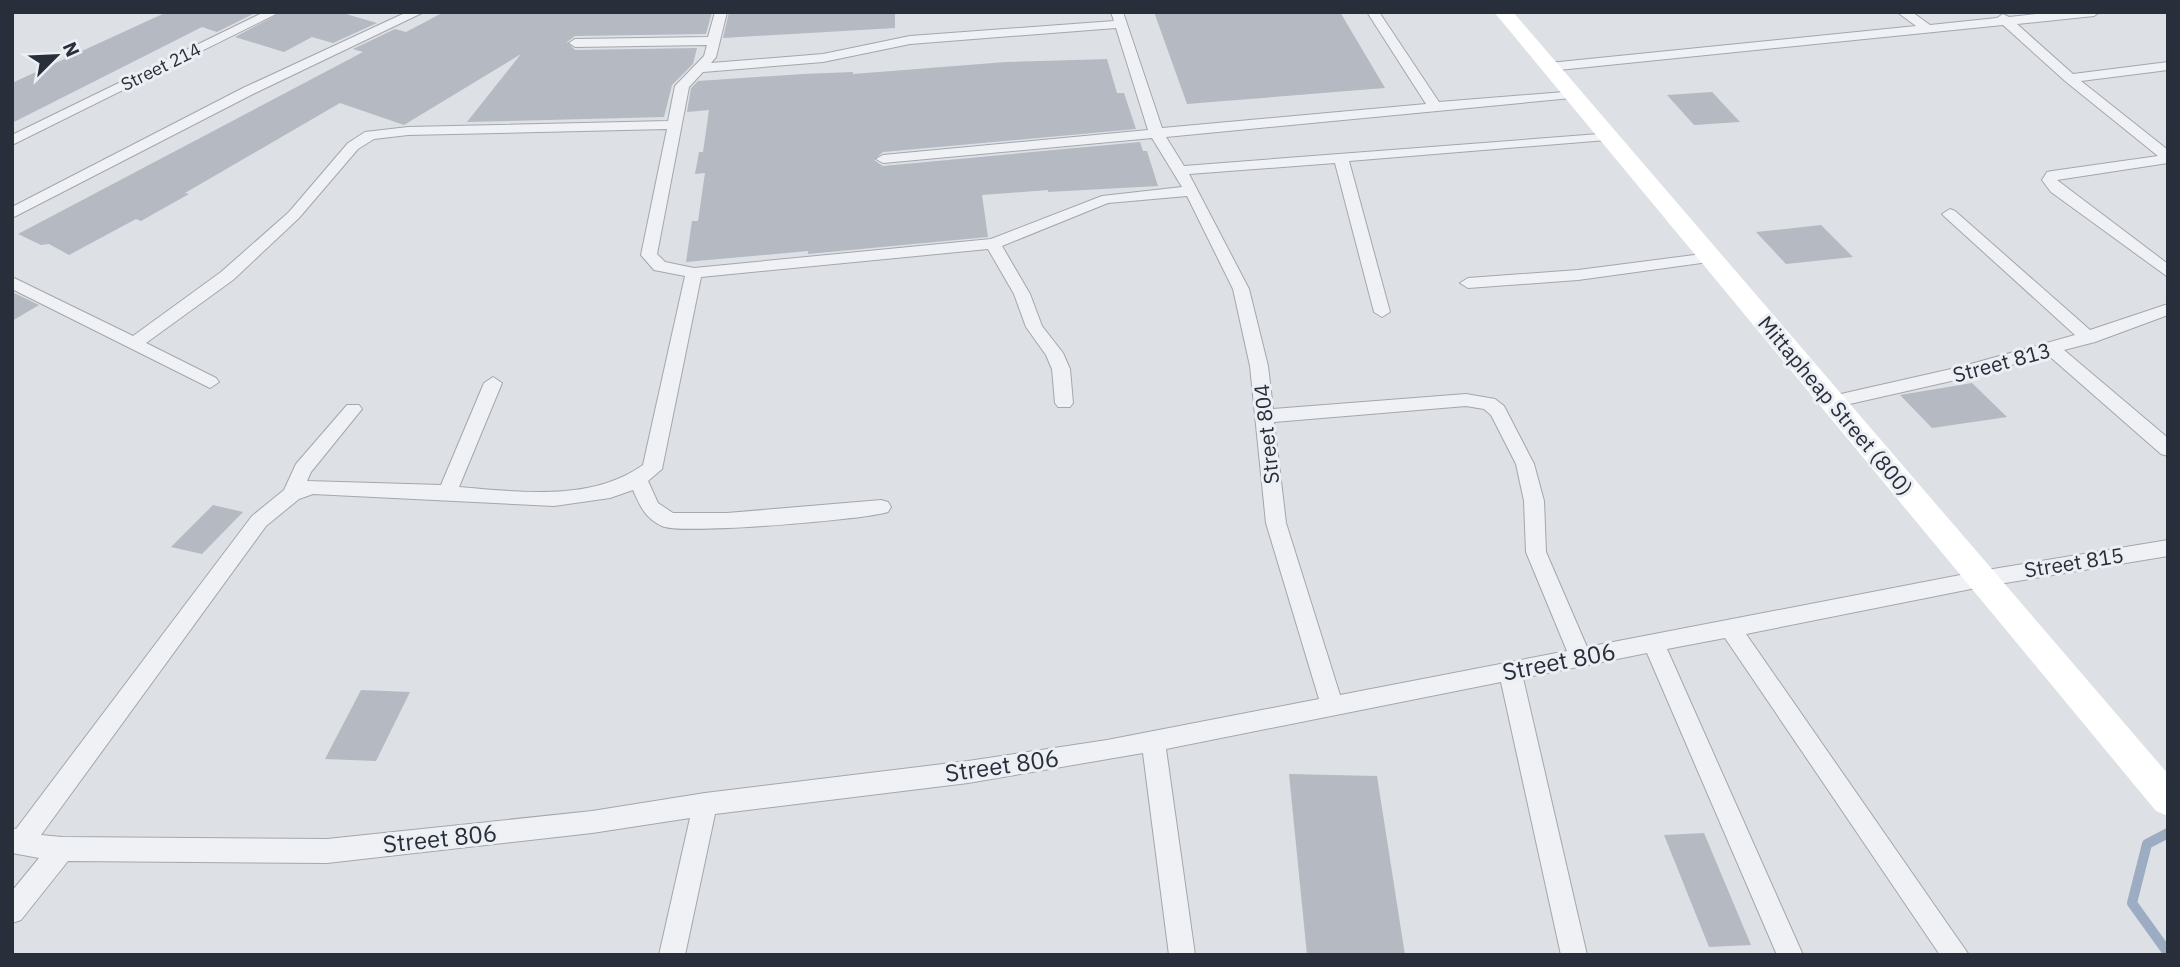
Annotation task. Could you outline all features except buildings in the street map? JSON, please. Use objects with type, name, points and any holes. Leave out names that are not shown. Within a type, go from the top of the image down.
[{"type":"main road","name":"Mittapheap Street (800)","points":[[1503,12],[2168,800]]},
{"type":"street","name":"Street 214","points":[[12,141],[274,12]]},
{"type":"street","points":[[12,213],[236,97],[418,12]]},
{"type":"street","points":[[721,12],[710,57],[682,86],[649,255],[660,266],[694,273],[993,244],[1107,199],[1192,191]]},
{"type":"street","points":[[1373,12],[1434,106]]},
{"type":"street","points":[[1903,12],[1927,29]]},
{"type":"street","points":[[1993,12],[2168,158]]},
{"type":"street","points":[[1549,66],[2094,12]]},
{"type":"street","points":[[700,68],[824,58],[910,40],[1119,18]]},
{"type":"street","name":"Street 804","points":[[1119,18],[1156,132],[1192,191],[1241,289],[1259,366],[1276,523],[1332,706]]},
{"type":"street","points":[[575,43],[714,41]]},
{"type":"street","points":[[2070,78],[2168,66]]},
{"type":"street","points":[[883,159],[1572,94]]},
{"type":"street","points":[[133,344],[227,276],[294,215],[353,146],[370,135],[408,131],[675,125]]},
{"type":"street","points":[[1178,170],[1607,136]]},
{"type":"street","points":[[1341,158],[1382,312]]},
{"type":"street","points":[[2168,158],[2052,175],[2049,180],[2056,189],[2168,272]]},
{"type":"street","points":[[1950,214],[2089,338]]},
{"type":"street","points":[[993,244],[1022,294],[1034,327],[1054,353],[1061,369],[1064,403]]},
{"type":"street","points":[[1468,283],[1578,275],[1710,258]]},
{"type":"street","points":[[16,841],[259,521],[292,494],[312,488],[447,493],[506,499],[560,497],[612,490],[639,482],[652,469],[694,273]]},
{"type":"street","points":[[12,282],[210,382]]},
{"type":"street","name":"Street 813","points":[[1832,402],[1934,381],[2052,349],[2168,309]]},
{"type":"street","points":[[2052,349],[2168,449]]},
{"type":"street","points":[[447,493],[493,383]]},
{"type":"street","points":[[1265,416],[1466,400],[1489,403],[1498,411],[1525,464],[1534,501],[1536,552],[1580,657]]},
{"type":"street","points":[[292,494],[303,469],[353,409]]},
{"type":"street","points":[[639,482],[650,508],[669,521],[727,521],[881,507]]},
{"type":"street","name":"Street 815","points":[[1981,579],[2168,548]]},
{"type":"street","name":"Street 806","points":[[16,841],[62,849],[327,851],[592,822],[705,804],[968,772],[1153,741],[1981,579]]},
{"type":"street","points":[[1730,628],[1956,955]]},
{"type":"street","points":[[1653,643],[1790,955]]},
{"type":"street","points":[[1510,671],[1574,955]]},
{"type":"street","points":[[1153,741],[1182,955]]},
{"type":"street","points":[[672,955],[705,804]]},
{"type":"street","points":[[12,911],[62,849]]},
{"type":"waterway","points":[[2168,833],[2147,844],[2132,903],[2168,953]]}]
